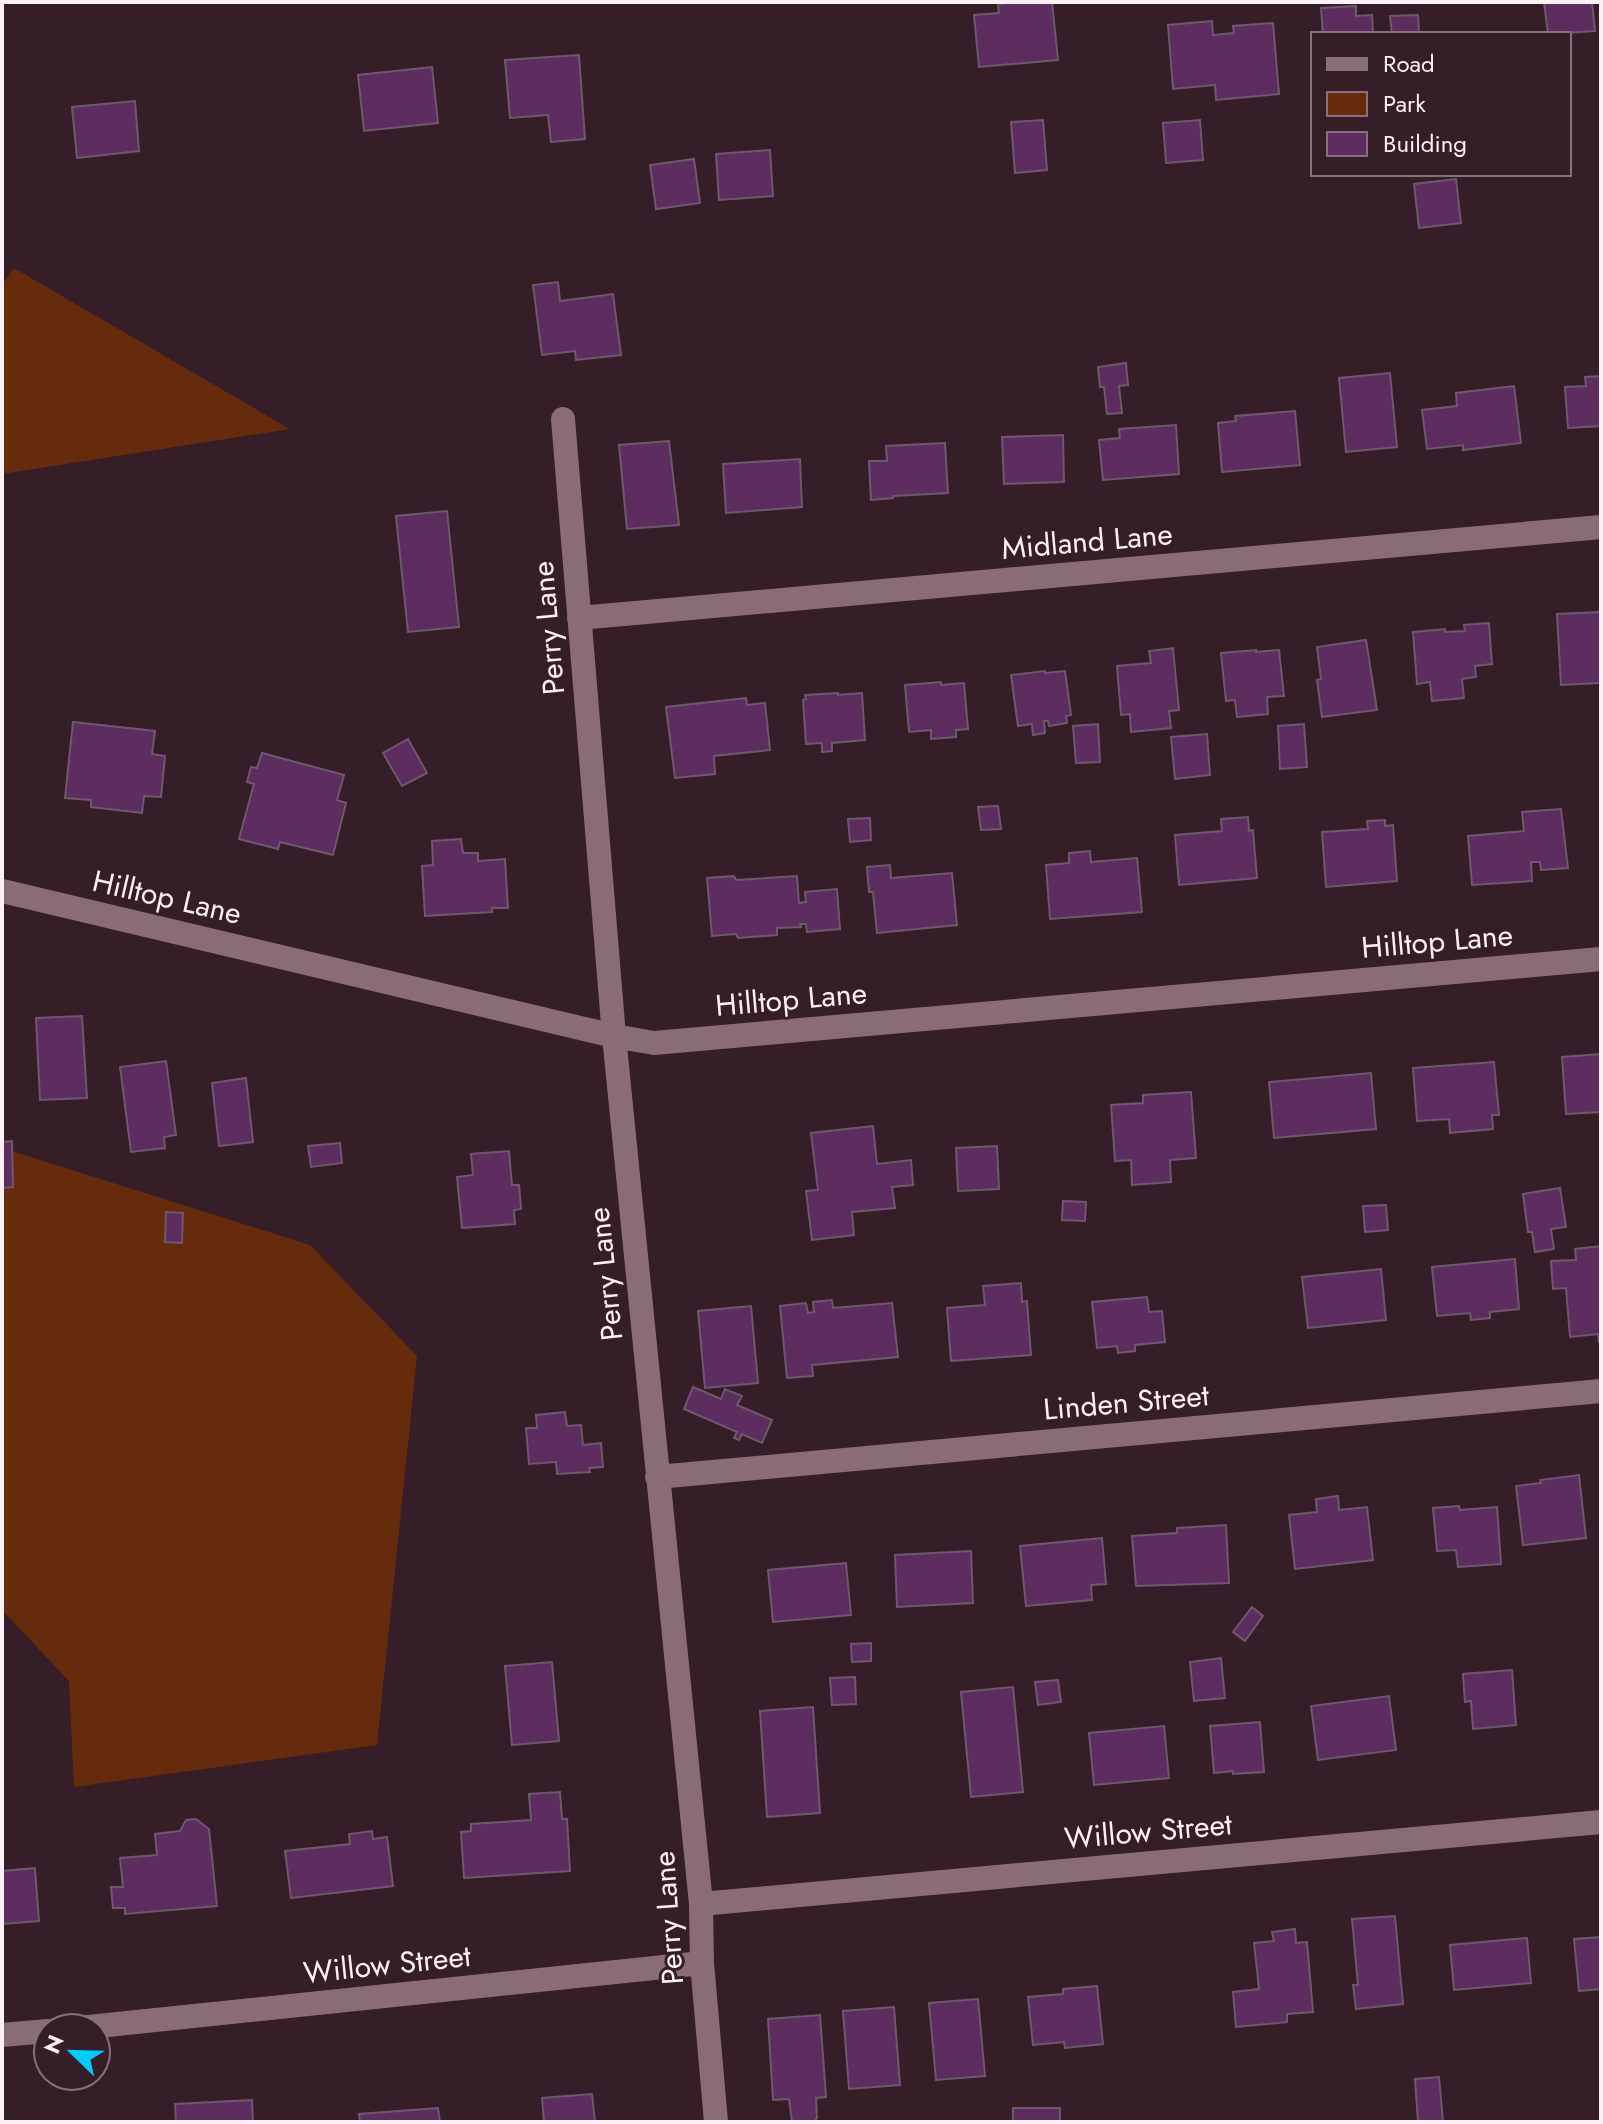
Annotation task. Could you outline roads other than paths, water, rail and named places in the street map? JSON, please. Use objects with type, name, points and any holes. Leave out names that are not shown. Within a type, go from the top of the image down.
[{"type":"street","name":"Perry Lane","points":[[563,419],[614,1036],[701,1904],[702,1963],[716,2122]]},
{"type":"street","name":"Midland Lane","points":[[579,618],[1601,527]]},
{"type":"street","name":"Hilltop Lane","points":[[2,891],[654,1043],[1601,959]]},
{"type":"street","name":"Linden Street","points":[[657,1477],[1601,1391]]},
{"type":"street","name":"Willow Street","points":[[701,1904],[1601,1822]]},
{"type":"street","name":"Willow Street","points":[[112,2025],[702,1963]]},
{"type":"street","points":[[2,2035],[32,2032]]}]
